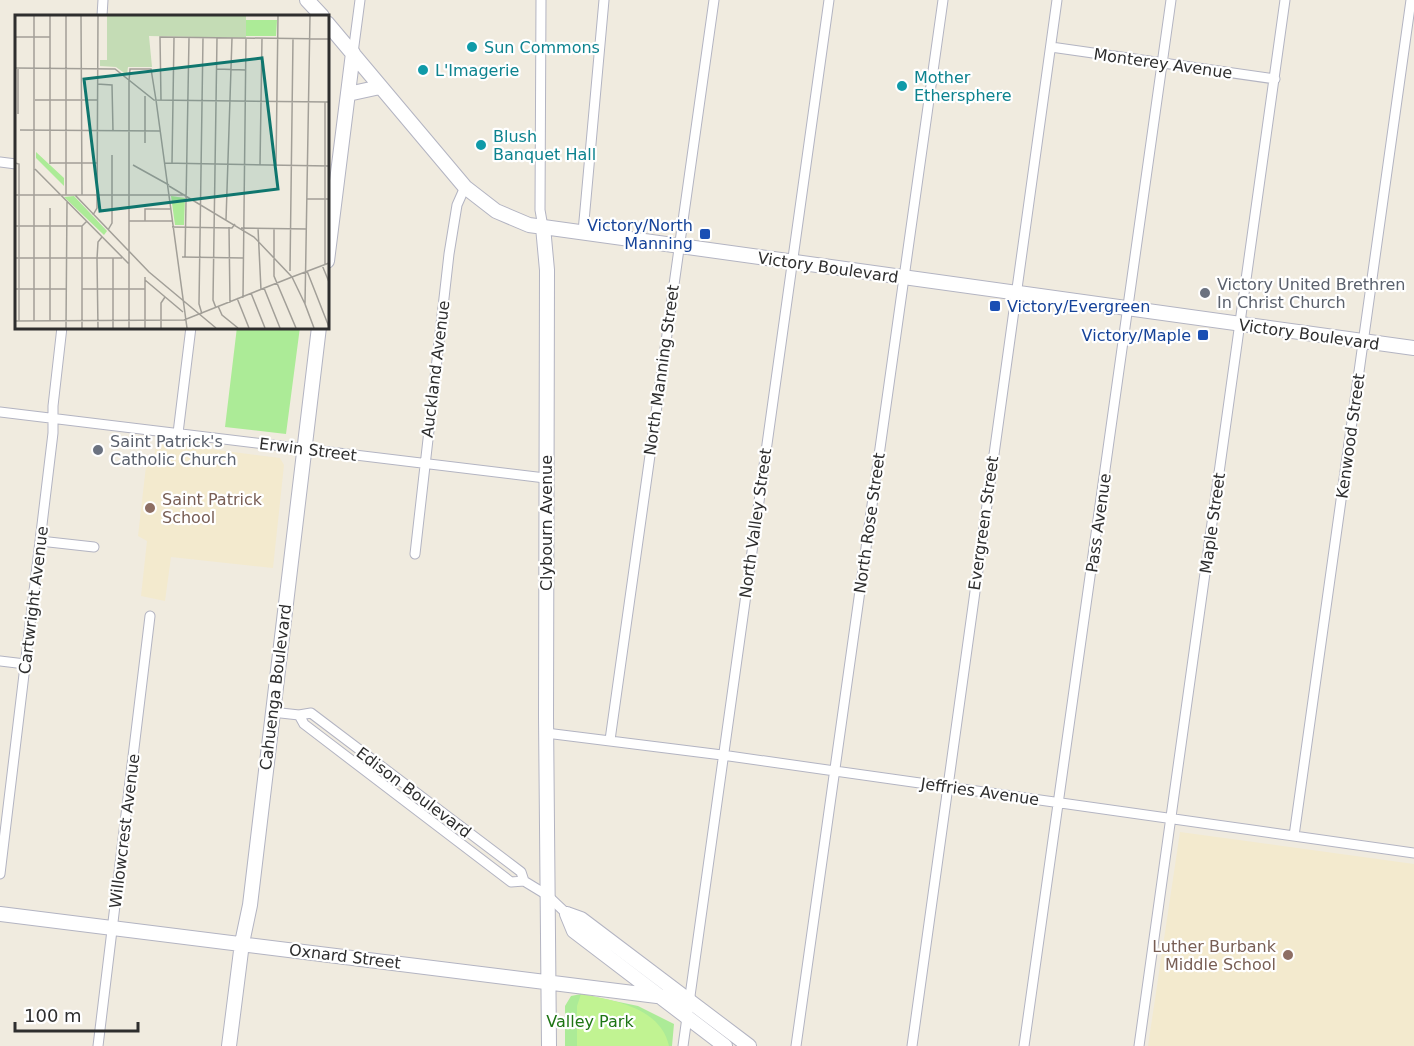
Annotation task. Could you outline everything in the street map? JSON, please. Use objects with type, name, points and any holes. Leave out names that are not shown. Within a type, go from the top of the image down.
[{"type":"main road","points":[[307,0],[321,15]]},
{"type":"main road","name":"Victory Boulevard","points":[[328,24],[465,187],[496,212],[516,221],[543,227],[1414,348]]},
{"type":"main road","points":[[328,253],[353,53]]},
{"type":"main road","points":[[348,94],[380,87]]},
{"type":"main road","name":"Clybourn Avenue","points":[[543,227],[547,270],[545,478],[549,1046]]},
{"type":"main road","name":"Cahuenga Boulevard","points":[[230,1046],[242,943],[250,905],[319,328]]},
{"type":"main road","name":"Oxnard Street","points":[[0,914],[689,1000]]},
{"type":"main road","name":"Edison Boulevard","points":[[567,914],[581,919],[749,1046]]},
{"type":"main road","name":"Edison Boulevard","points":[[567,914],[574,931],[725,1046]]},
{"type":"street","points":[[102,15],[104,0]]},
{"type":"street","points":[[353,53],[360,0]]},
{"type":"street","name":"Clybourn Avenue","points":[[541,0],[540,210],[543,227]]},
{"type":"street","points":[[583,232],[604,0]]},
{"type":"street","name":"North Manning Street","points":[[610,741],[714,0]]},
{"type":"street","name":"North Valley Street","points":[[683,1046],[829,0]]},
{"type":"street","name":"North Rose Street","points":[[796,1046],[943,0]]},
{"type":"street","name":"Evergreen Street","points":[[912,1046],[946,787],[1057,0]]},
{"type":"street","name":"Pass Avenue","points":[[1024,1046],[1171,0]]},
{"type":"street","name":"Maple Street","points":[[1139,1046],[1285,0]]},
{"type":"street","name":"Kenwood Street","points":[[1294,836],[1411,0]]},
{"type":"street","name":"Monterey Avenue","points":[[1051,47],[1275,79]]},
{"type":"street","points":[[0,162],[15,164]]},
{"type":"street","name":"Auckland Avenue","points":[[416,554],[424,464],[449,254],[457,205],[465,187]]},
{"type":"street","name":"Cartwright Avenue","points":[[0,874],[54,419],[53,406],[62,328]]},
{"type":"street","points":[[178,433],[191,328]]},
{"type":"street","name":"Erwin Street","points":[[0,412],[545,478]]},
{"type":"street","points":[[40,541],[94,548]]},
{"type":"street","name":"Willowcrest Avenue","points":[[98,1046],[150,616]]},
{"type":"street","points":[[0,661],[25,664]]},
{"type":"street","name":"Edison Boulevard","points":[[272,712],[299,715],[304,724],[511,882],[524,881],[547,895],[567,914]]},
{"type":"street","name":"Jeffries Avenue","points":[[546,733],[722,755],[1414,853]]},
{"type":"shaded area","points":[[156,442],[280,458],[284,465],[273,568],[171,557],[165,601],[141,596],[147,541],[138,536],[146,466],[153,467]]},
{"type":"shaded area","name":"Luther Burbank Middle School","points":[[1180,832],[1414,864],[1414,1046],[1148,1046]]},
{"type":"green space","points":[[237,328],[300,328],[286,434],[225,427]]},
{"type":"green space","name":"Valley Park","points":[[581,994],[638,1006],[674,1024],[672,1046],[565,1046],[565,1006],[571,996]]},
{"type":"green space","name":"Valley Park","points":[[581,994],[621,1003],[646,1014],[657,1023],[669,1046],[577,1046],[577,1006]]},
{"type":"place","name":"Sun Commons","points":[[472,47]]},
{"type":"place","name":"L'Imagerie","points":[[423,70]]},
{"type":"place","name":"Mother Ethersphere","points":[[902,86]]},
{"type":"place","name":"Blush Banquet Hall","points":[[481,145]]},
{"type":"place","name":"Victory/North Manning","points":[[705,234]]},
{"type":"place","name":"Victory United Brethren In Christ Church","points":[[1205,293]]},
{"type":"place","name":"Victory/Evergreen","points":[[995,306]]},
{"type":"place","name":"Victory/Maple","points":[[1203,335]]},
{"type":"place","name":"Saint Patrick's Catholic Church","points":[[98,450]]},
{"type":"place","name":"Saint Patrick School","points":[[150,508]]},
{"type":"place","name":"Luther Burbank Middle School","points":[[1288,955]]}]
